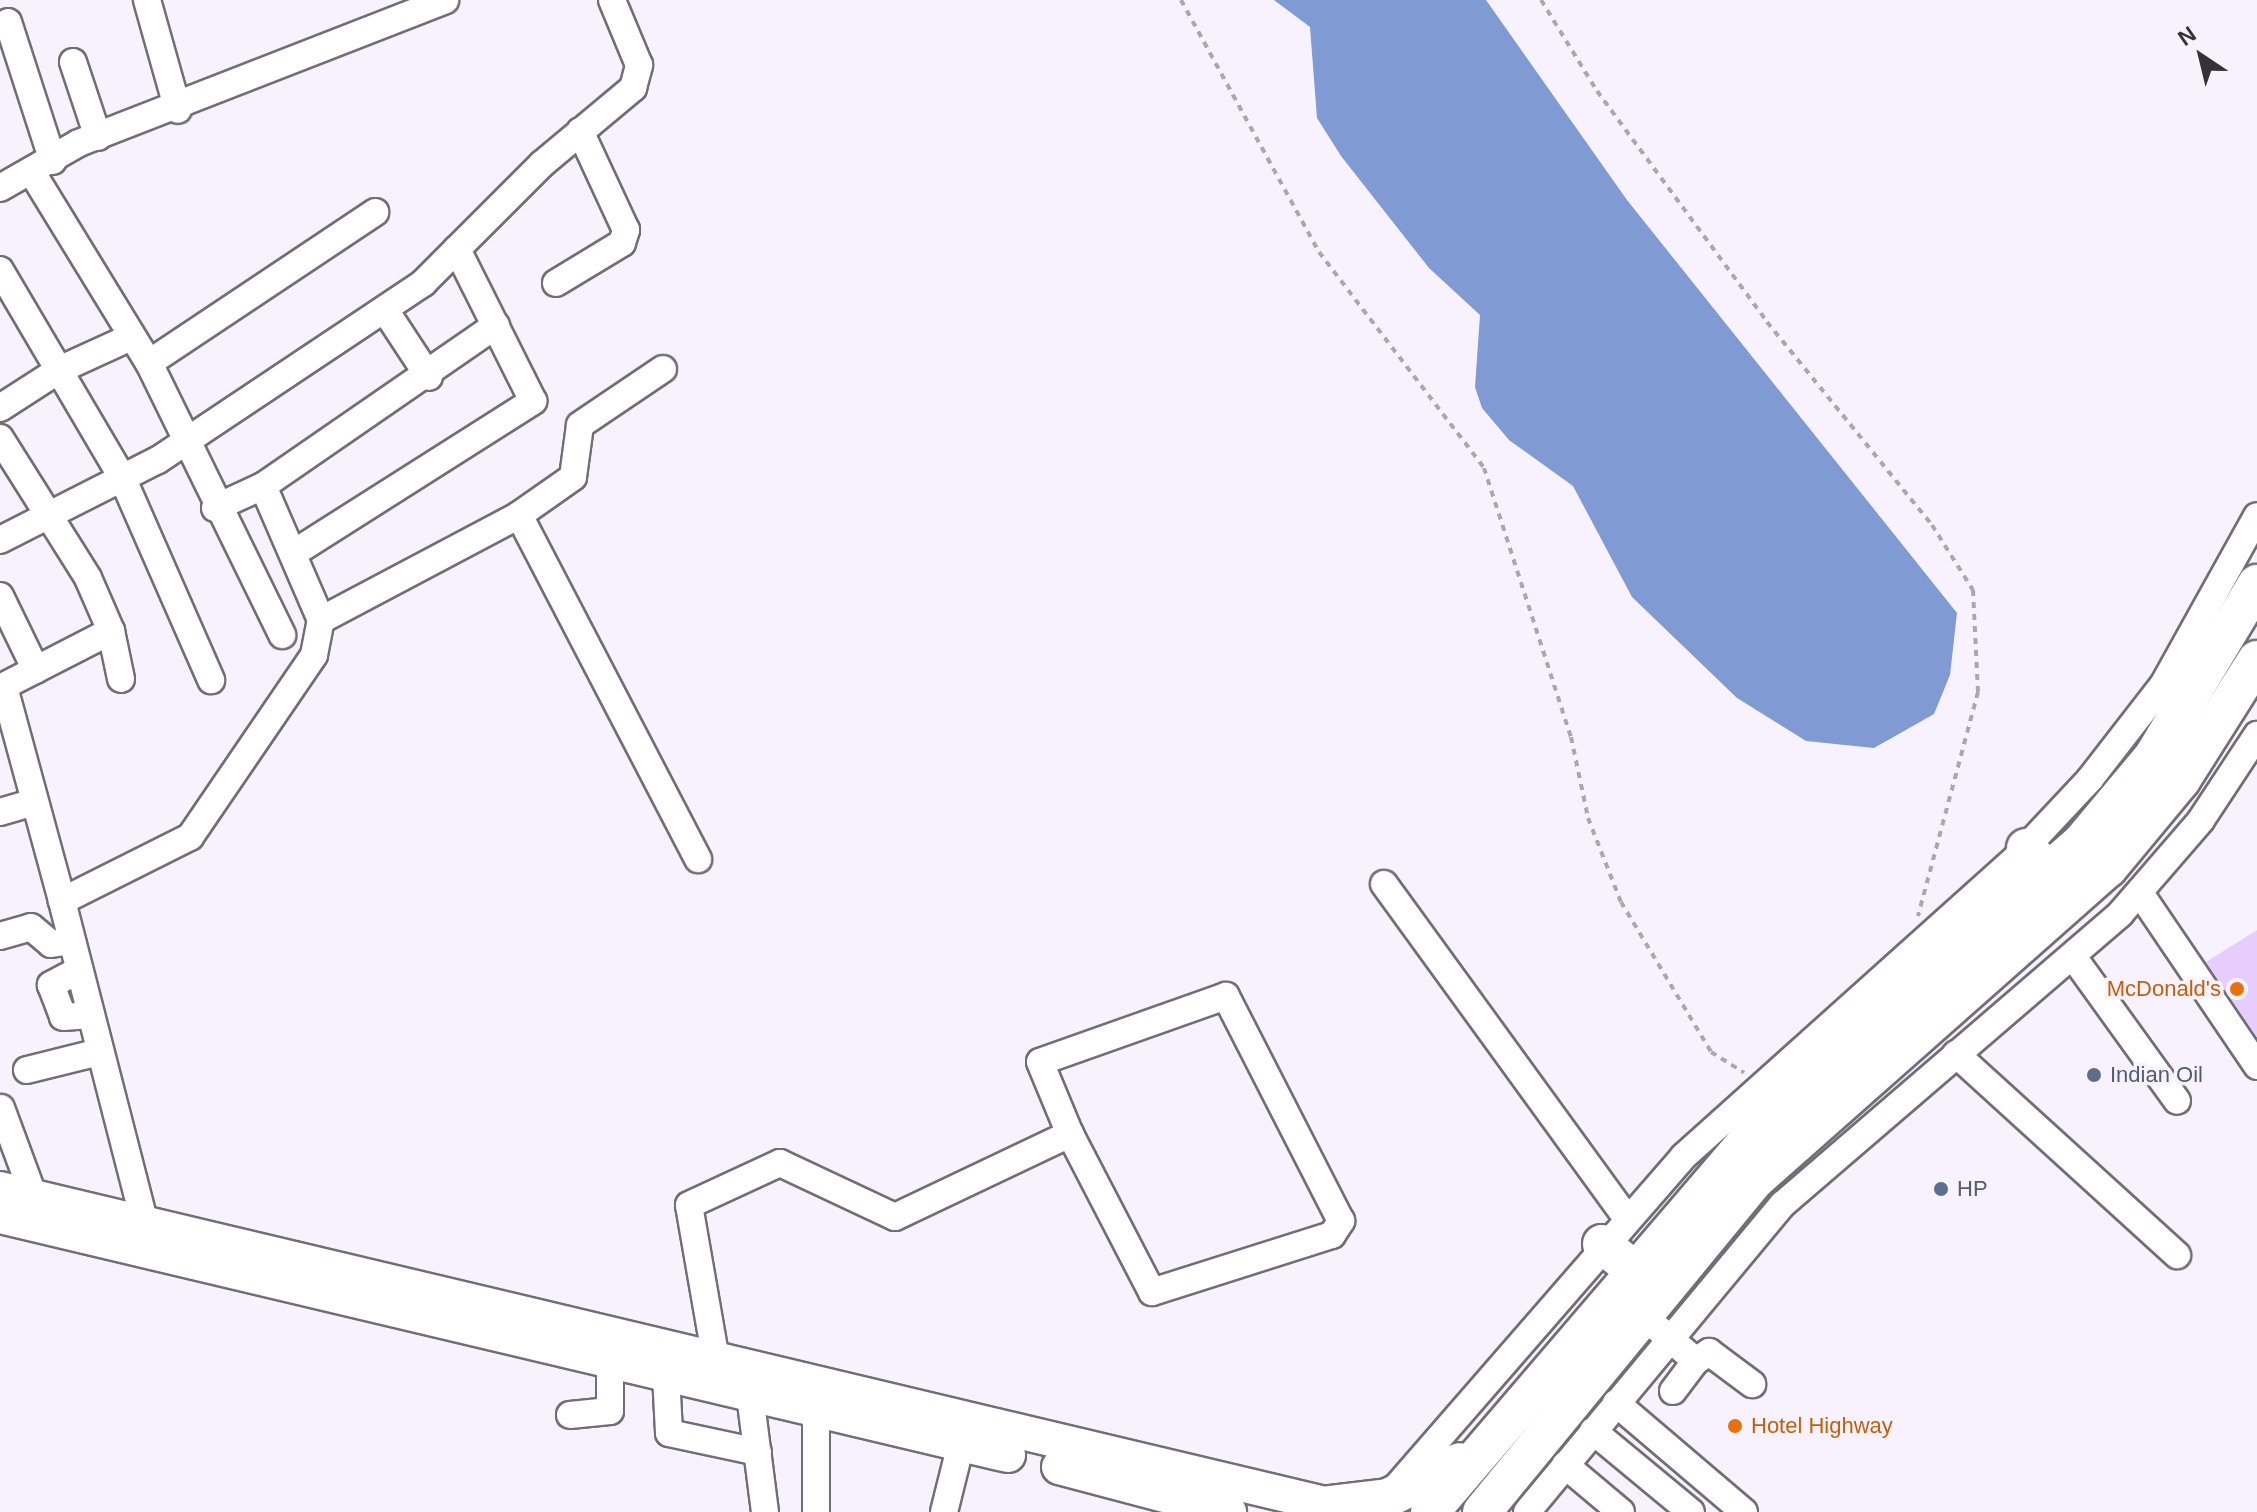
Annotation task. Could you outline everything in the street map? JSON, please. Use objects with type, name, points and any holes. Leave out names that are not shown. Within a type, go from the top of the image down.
[{"type":"highway","points":[[1430,1512],[1509,1424],[1632,1268],[1762,1124],[2038,859],[2153,757],[2257,584]]},
{"type":"highway","points":[[1482,1512],[1640,1314],[1756,1179],[2108,868],[2181,780],[2257,660]]},
{"type":"highway","points":[[1614,1231],[1632,1268]]},
{"type":"highway","points":[[1358,1505],[1444,1473],[1509,1424]]},
{"type":"main road","points":[[0,1189],[34,1197],[149,1238],[610,1362],[750,1395],[816,1410],[963,1432],[1358,1505]]},
{"type":"main road","points":[[0,1216],[149,1238],[716,1360],[963,1432],[1188,1507],[1228,1512]]},
{"type":"street","points":[[147,0],[178,110]]},
{"type":"street","points":[[0,188],[98,137],[178,110],[355,30],[445,0]]},
{"type":"street","points":[[0,540],[48,510],[122,477],[189,440],[385,310],[457,249],[639,78],[612,0]]},
{"type":"street","points":[[8,22],[43,168],[189,440],[215,508],[282,635]]},
{"type":"street","points":[[73,62],[98,137]]},
{"type":"street","points":[[556,283],[622,243],[626,230],[580,131]]},
{"type":"street","points":[[149,363],[375,212]]},
{"type":"street","points":[[297,551],[530,406],[533,394],[457,249]]},
{"type":"street","points":[[0,270],[122,477],[211,680]]},
{"type":"street","points":[[385,310],[429,377]]},
{"type":"street","points":[[215,508],[263,486],[429,377],[496,325]]},
{"type":"street","points":[[0,408],[59,370],[131,337]]},
{"type":"street","points":[[321,620],[519,515],[573,477],[580,425],[663,369]]},
{"type":"street","points":[[0,438],[48,510],[111,631],[121,679]]},
{"type":"street","points":[[62,901],[173,849],[207,819],[314,655],[321,620],[297,551],[263,486]]},
{"type":"street","points":[[519,515],[698,859]]},
{"type":"street","points":[[1358,1505],[1614,1231],[1760,1083],[1907,953],[2038,859],[2163,685],[2257,516]]},
{"type":"street","points":[[0,596],[36,670]]},
{"type":"street","points":[[111,631],[2,688],[62,901],[149,1238]]},
{"type":"street","points":[[1527,1512],[1783,1204],[1956,1054],[2074,958],[2140,893],[2201,820],[2257,735]]},
{"type":"street","points":[[0,812],[35,802]]},
{"type":"street","points":[[1384,884],[1614,1231]]},
{"type":"street","points":[[2140,893],[2257,1066]]},
{"type":"street","points":[[0,936],[31,927],[51,944],[72,941]]},
{"type":"street","points":[[2074,958],[2177,1101]]},
{"type":"street","points":[[1226,996],[1341,1221],[1332,1235],[1152,1292],[1070,1134],[1040,1062],[1226,996]]},
{"type":"street","points":[[27,1070],[100,1052]]},
{"type":"street","points":[[1956,1054],[2177,1255]]},
{"type":"street","points":[[1,1108],[34,1197]]},
{"type":"street","points":[[716,1360],[688,1212],[694,1201],[780,1163],[895,1217],[1070,1134]]},
{"type":"street","points":[[1640,1314],[1696,1361]]},
{"type":"street","points":[[1673,1391],[1696,1361],[1709,1352],[1752,1384]]},
{"type":"street","points":[[570,1415],[610,1411],[610,1362]]},
{"type":"street","points":[[666,1375],[669,1433],[758,1452]]},
{"type":"street","points":[[750,1395],[765,1512]]},
{"type":"street","points":[[1616,1403],[1744,1512]]},
{"type":"street","points":[[816,1410],[816,1512]]},
{"type":"street","points":[[1593,1431],[1691,1512]]},
{"type":"street","points":[[944,1512],[963,1432]]},
{"type":"street","points":[[1565,1465],[1621,1512]]},
{"type":"path","points":[[1181,0],[1319,252],[1484,468],[1571,737],[1588,818],[1621,902],[1711,1052],[1760,1083]]},
{"type":"path","points":[[1541,0],[1625,129],[1767,322],[1932,525],[1973,590],[1978,692],[1907,953]]},
{"type":"water","points":[[1274,0],[1486,0],[1627,200],[1957,613],[1950,675],[1934,714],[1874,748],[1806,741],[1737,698],[1632,597],[1573,486],[1509,440],[1482,408],[1475,387],[1480,315],[1429,268],[1341,156],[1317,118],[1310,27]]},
{"type":"building","name":"McDonald's","points":[[2257,930],[2257,1037],[2206,962]]},
{"type":"place","name":"McDonald's","points":[[2237,989]]},
{"type":"place","name":"Indian Oil","points":[[2094,1075]]},
{"type":"place","name":"HP","points":[[1941,1189]]},
{"type":"place","name":"Hotel Highway","points":[[1735,1426]]}]
